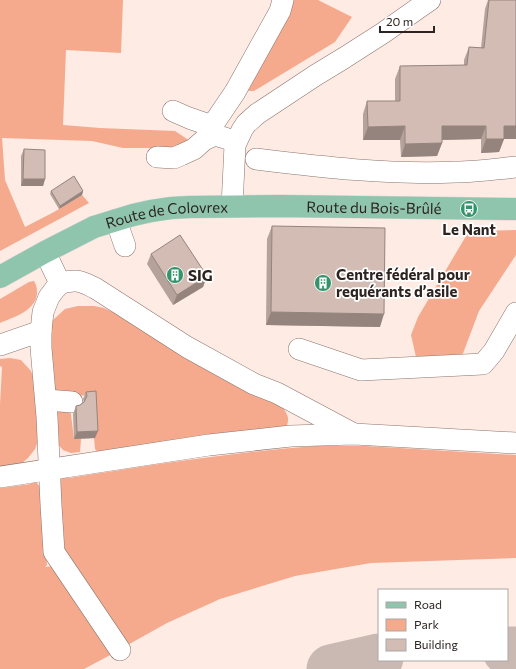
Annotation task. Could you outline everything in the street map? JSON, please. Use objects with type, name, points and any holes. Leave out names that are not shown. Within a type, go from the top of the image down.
[{"type":"main road","name":"Route du Bois-Brûlé","points":[[232,206],[516,209]]},
{"type":"main road","name":"Route de Colovrex","points":[[0,277],[94,227],[116,220],[151,211],[171,208],[232,206]]},
{"type":"street","points":[[157,157],[174,158],[194,149],[213,130],[280,12],[283,0]]},
{"type":"street","name":"Route de Colovrex","points":[[232,206],[236,142],[246,124],[257,114],[383,33],[430,0]]},
{"type":"street","points":[[173,111],[236,142]]},
{"type":"street","points":[[256,159],[358,170],[400,172],[457,172],[516,167]]},
{"type":"street","points":[[116,220],[125,246]]},
{"type":"street","points":[[45,252],[61,283]]},
{"type":"street","points":[[120,650],[54,552],[41,331],[43,312],[49,297],[61,283],[74,280],[83,282],[95,288],[187,346],[254,384],[277,393],[354,434]]},
{"type":"street","points":[[299,349],[361,370],[483,364],[494,351],[516,313]]},
{"type":"street","points":[[0,345],[41,331]]},
{"type":"street","points":[[46,400],[72,402]]},
{"type":"street","points":[[0,477],[209,445],[292,436],[354,434],[516,443]]},
{"type":"green space","points":[[0,0],[123,0],[121,53],[66,50],[63,125],[175,131],[190,141],[169,148],[123,148],[92,141],[2,138],[5,180],[25,227],[82,195],[89,203],[0,251]]},
{"type":"green space","points":[[291,0],[318,0],[352,17],[335,42],[254,91],[248,91],[256,76]]},
{"type":"green space","points":[[516,230],[516,255],[479,311],[462,356],[416,357],[411,335],[418,317],[469,231]]},
{"type":"green space","points":[[34,281],[37,288],[37,294],[32,305],[23,313],[0,323],[0,299],[29,282]]},
{"type":"green space","points":[[78,306],[94,306],[104,308],[117,314],[283,408],[288,417],[286,427],[98,453],[95,449],[94,438],[94,395],[71,396],[49,389],[46,347],[53,320],[65,309]]},
{"type":"green space","points":[[10,358],[21,360],[31,371],[38,390],[38,441],[35,449],[22,463],[0,467],[0,405],[2,367],[0,366],[0,359]]},
{"type":"green space","points":[[70,407],[74,439],[81,439],[80,452],[71,453],[63,450],[56,442],[52,408]]},
{"type":"green space","points":[[316,446],[366,446],[516,455],[516,558],[371,563],[295,576],[220,599],[167,623],[124,647],[64,559],[57,487],[62,478],[67,476],[69,478],[223,455]]},
{"type":"green space","points":[[32,481],[36,482],[43,490],[43,520],[47,565],[45,567],[54,566],[114,653],[84,669],[0,669],[0,488],[31,484]]},
{"type":"building","points":[[489,0],[516,0],[516,126],[504,126],[504,139],[486,139],[486,126],[442,126],[442,143],[405,144],[405,126],[368,127],[367,101],[400,101],[400,66],[467,65],[469,47],[484,48]]},
{"type":"building","points":[[24,149],[45,150],[45,179],[23,179]]},
{"type":"building","points":[[74,176],[83,191],[60,206],[51,191]]},
{"type":"building","name":"Centre fédéral pour requérants d’asile","points":[[272,226],[385,228],[384,314],[271,312]]},
{"type":"building","name":"SIG","points":[[180,235],[207,276],[177,295],[151,254]]},
{"type":"building","points":[[96,391],[98,431],[77,432],[76,406],[84,402],[87,396],[86,392]]},
{"type":"taxiway","points":[[508,651],[516,651]]},
{"type":"taxiway","points":[[331,669],[378,658]]},
{"type":"place","name":"Le Nant","points":[[469,209]]},
{"type":"place","name":"SIG","points":[[175,275]]},
{"type":"place","name":"Centre fédéral pour requérants d’asile","points":[[323,283]]}]
